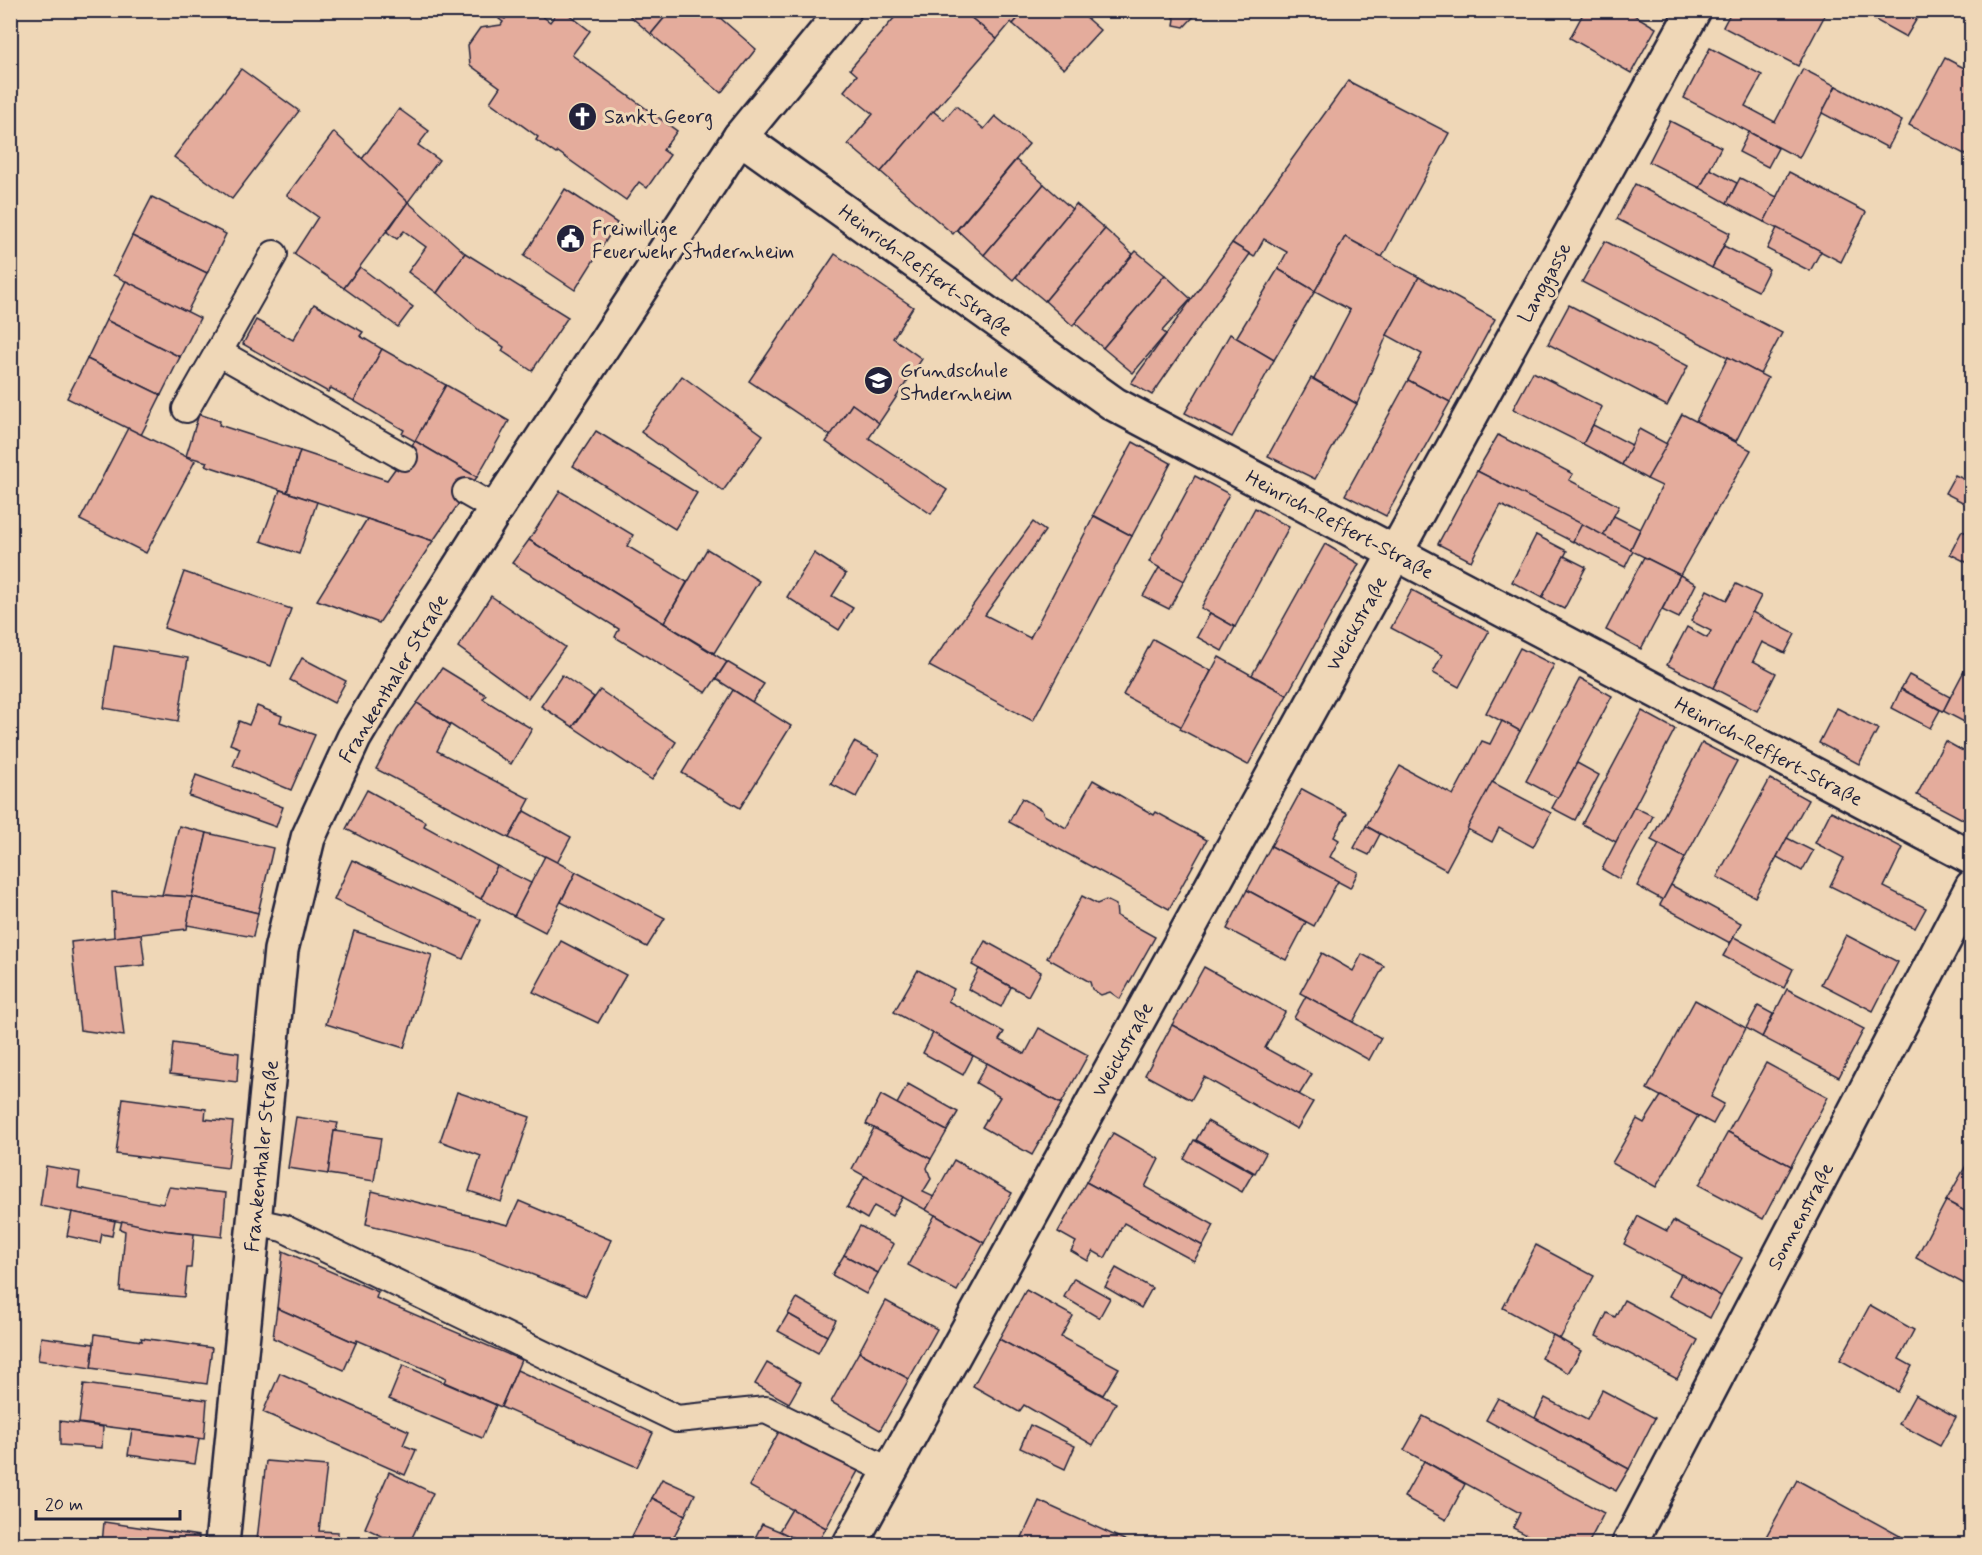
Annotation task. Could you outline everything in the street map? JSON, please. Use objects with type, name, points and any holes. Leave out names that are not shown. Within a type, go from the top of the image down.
[{"type":"street","name":"Frankenthaler Straße","points":[[222,1545],[281,950],[308,838],[354,738],[496,509],[740,137],[844,10]]},
{"type":"street","name":"Langgasse","points":[[1395,553],[1694,10]]},
{"type":"street","name":"Heinrich-Reffert-Straße","points":[[740,137],[1114,404],[1971,858]]},
{"type":"street","name":"Weickstraße","points":[[850,1545],[1395,553]]},
{"type":"street","name":"Sonnenstraße","points":[[1629,1545],[1971,887]]},
{"type":"lane","points":[[186,409],[274,254]]},
{"type":"lane","points":[[218,352],[404,457]]},
{"type":"lane","points":[[466,492],[496,509]]},
{"type":"lane","points":[[255,1222],[283,1228],[676,1419],[766,1410],[890,1471]]},
{"type":"building","name":"Sankt Georg","points":[[511,10],[534,10],[550,22],[559,10],[563,10],[590,31],[572,55],[677,131],[663,150],[670,155],[647,188],[639,182],[626,200],[558,152],[556,154],[536,140],[538,137],[490,102],[500,87],[470,65],[468,45],[480,28],[501,25],[503,22],[499,19],[501,17],[505,19]]},
{"type":"building","points":[[623,10],[671,10],[651,34]]},
{"type":"building","points":[[671,10],[711,10],[756,49],[721,93],[651,34]]},
{"type":"building","points":[[901,10],[962,10],[997,39],[881,172],[848,144],[873,114],[844,91],[857,75],[850,69]]},
{"type":"building","points":[[962,10],[1026,10],[1013,24],[1011,22],[997,39]]},
{"type":"building","points":[[1026,10],[1088,10],[1083,15],[1100,30],[1064,69],[1013,24]]},
{"type":"building","points":[[1166,10],[1200,10],[1184,27],[1174,25],[1175,19]]},
{"type":"building","points":[[1585,10],[1626,10],[1656,28],[1631,73],[1570,38]]},
{"type":"building","points":[[1732,10],[1817,10],[1825,15],[1798,66],[1723,27]]},
{"type":"building","points":[[1871,10],[1922,10],[1906,37],[1868,16]]},
{"type":"building","points":[[1710,48],[1762,75],[1745,106],[1775,122],[1803,69],[1836,86],[1799,158],[1684,98]]},
{"type":"building","points":[[1945,58],[1972,72],[1972,148],[1968,156],[1909,125]]},
{"type":"building","points":[[241,69],[299,111],[232,199],[174,157]]},
{"type":"building","points":[[1348,81],[1449,133],[1382,257],[1345,237],[1315,291],[1278,269],[1287,252],[1264,239],[1254,257],[1232,243]]},
{"type":"building","points":[[1836,86],[1902,121],[1888,148],[1822,113]]},
{"type":"building","points":[[956,106],[984,129],[995,116],[1029,144],[953,234],[881,172],[933,111],[944,120]]},
{"type":"building","points":[[399,109],[429,131],[418,145],[439,160],[408,202],[362,159]]},
{"type":"building","points":[[1670,121],[1721,147],[1700,188],[1649,162]]},
{"type":"building","points":[[334,132],[408,202],[344,288],[294,254],[318,217],[287,195]]},
{"type":"building","points":[[1749,132],[1778,148],[1768,167],[1739,152]]},
{"type":"building","points":[[1016,160],[1044,184],[984,255],[957,230]]},
{"type":"building","points":[[1710,169],[1737,183],[1727,203],[1700,188]]},
{"type":"building","points":[[1789,172],[1866,212],[1841,262],[1764,222]]},
{"type":"building","points":[[1740,178],[1777,197],[1764,222],[1727,203]]},
{"type":"building","points":[[1044,184],[1072,209],[1013,280],[984,255]]},
{"type":"building","points":[[1635,184],[1730,233],[1712,268],[1617,219]]},
{"type":"building","name":"Freiwillige Feuerwehr Studernheim","points":[[565,189],[617,223],[575,290],[524,256]]},
{"type":"building","points":[[152,197],[226,234],[207,273],[132,236]]},
{"type":"building","points":[[408,202],[465,253],[437,293],[408,272],[426,247],[404,231],[397,239],[387,232]]},
{"type":"building","points":[[1076,204],[1105,229],[1045,301],[1016,277]]},
{"type":"building","points":[[1777,228],[1821,251],[1810,271],[1767,249]]},
{"type":"building","points":[[1105,229],[1133,254],[1073,326],[1045,301]]},
{"type":"building","points":[[132,236],[207,273],[187,312],[113,275]]},
{"type":"building","points":[[1345,237],[1419,277],[1387,335],[1357,404],[1314,379],[1350,310],[1315,291]]},
{"type":"building","points":[[1605,241],[1782,333],[1760,374],[1582,282]]},
{"type":"building","points":[[1232,243],[1250,254],[1152,395],[1131,383]]},
{"type":"building","points":[[1724,246],[1769,269],[1758,291],[1712,268]]},
{"type":"building","points":[[1136,251],[1165,275],[1103,348],[1075,323]]},
{"type":"building","points":[[465,253],[568,317],[532,371],[502,351],[504,347],[481,332],[437,293]]},
{"type":"building","name":"Grundschule Studernheim","points":[[835,254],[913,307],[893,338],[922,359],[879,423],[852,404],[831,436],[749,381]]},
{"type":"building","points":[[360,267],[413,307],[398,327],[344,288]]},
{"type":"building","points":[[1278,269],[1315,291],[1274,360],[1236,338]]},
{"type":"building","points":[[1165,275],[1191,299],[1162,331],[1166,334],[1133,373],[1103,348]]},
{"type":"building","points":[[1419,277],[1495,319],[1450,402],[1408,380],[1422,354],[1387,335]]},
{"type":"building","points":[[126,281],[200,318],[180,357],[106,320]]},
{"type":"building","points":[[314,304],[363,332],[360,336],[382,349],[354,401],[331,388],[328,392],[243,344],[256,320],[293,340]]},
{"type":"building","points":[[1569,305],[1688,366],[1667,406],[1548,344]]},
{"type":"building","points":[[106,320],[180,357],[161,395],[87,359]]},
{"type":"building","points":[[1230,334],[1274,360],[1232,437],[1185,413]]},
{"type":"building","points":[[382,349],[446,385],[415,441],[402,434],[404,430],[354,401]]},
{"type":"building","points":[[1728,357],[1768,378],[1736,441],[1696,421]]},
{"type":"building","points":[[87,359],[161,395],[141,435],[67,398]]},
{"type":"building","points":[[1533,372],[1602,407],[1583,444],[1513,409]]},
{"type":"building","points":[[682,376],[763,435],[723,491],[641,432]]},
{"type":"building","points":[[1311,378],[1357,404],[1315,479],[1268,456]]},
{"type":"building","points":[[1408,380],[1450,402],[1386,516],[1345,495]]},
{"type":"building","points":[[446,385],[509,421],[477,477],[415,441]]},
{"type":"building","points":[[852,404],[879,423],[869,438],[947,490],[931,514],[826,442]]},
{"type":"building","points":[[199,414],[220,421],[219,425],[300,451],[287,492],[205,465],[207,462],[186,456]]},
{"type":"building","points":[[1682,414],[1751,450],[1680,575],[1630,550],[1662,486],[1647,479]]},
{"type":"building","points":[[1593,425],[1632,445],[1622,465],[1583,444]]},
{"type":"building","points":[[128,428],[195,461],[146,553],[80,520]]},
{"type":"building","points":[[1639,429],[1667,444],[1647,479],[1622,465]]},
{"type":"building","points":[[596,431],[697,493],[675,529],[573,466]]},
{"type":"building","points":[[1498,435],[1573,474],[1569,480],[1619,506],[1603,536],[1477,471]]},
{"type":"building","points":[[415,441],[477,477],[433,541],[287,492],[300,451],[387,480]]},
{"type":"building","points":[[1133,442],[1171,463],[1132,536],[1093,515]]},
{"type":"building","points":[[1477,471],[1582,524],[1573,542],[1501,505],[1471,561],[1438,544]]},
{"type":"building","points":[[1955,475],[1972,483],[1972,507],[1945,493]]},
{"type":"building","points":[[1195,476],[1229,494],[1184,581],[1149,562]]},
{"type":"building","points":[[280,490],[317,502],[299,554],[261,541]]},
{"type":"building","points":[[560,491],[633,535],[627,546],[687,582],[664,623],[529,540]]},
{"type":"building","points":[[1255,508],[1289,527],[1235,627],[1201,608]]},
{"type":"building","points":[[1094,516],[1132,536],[1033,721],[929,666],[1033,522],[1045,531],[985,615],[1030,638]]},
{"type":"building","points":[[1614,516],[1640,529],[1630,550],[1603,536]]},
{"type":"building","points":[[367,519],[433,541],[379,623],[317,600]]},
{"type":"building","points":[[1582,524],[1633,551],[1625,567],[1573,541]]},
{"type":"building","points":[[1962,531],[1972,535],[1972,565],[1950,554]]},
{"type":"building","points":[[1536,535],[1567,551],[1542,598],[1512,582]]},
{"type":"building","points":[[529,540],[727,662],[706,693],[615,637],[619,629],[512,563]]},
{"type":"building","points":[[1325,544],[1359,564],[1287,695],[1252,675]]},
{"type":"building","points":[[707,549],[759,581],[714,653],[664,623]]},
{"type":"building","points":[[814,553],[846,574],[832,596],[853,608],[839,630],[787,597]]},
{"type":"building","points":[[1564,556],[1586,567],[1564,609],[1542,598]]},
{"type":"building","points":[[1644,557],[1680,575],[1641,649],[1606,630]]},
{"type":"building","points":[[1159,568],[1184,581],[1169,609],[1143,596]]},
{"type":"building","points":[[184,572],[291,609],[271,666],[164,628]]},
{"type":"building","points":[[1680,575],[1696,584],[1679,618],[1662,610]]},
{"type":"building","points":[[1736,584],[1761,596],[1713,688],[1667,665],[1687,627],[1707,638],[1711,631],[1691,621],[1707,590],[1727,600]]},
{"type":"building","points":[[1412,590],[1489,631],[1459,687],[1433,673],[1442,655],[1391,628]]},
{"type":"building","points":[[491,596],[565,647],[528,698],[458,647]]},
{"type":"building","points":[[1752,612],[1795,634],[1785,653],[1762,642],[1753,661],[1776,673],[1757,711],[1713,688]]},
{"type":"building","points":[[1210,613],[1235,627],[1222,651],[1197,637]]},
{"type":"building","points":[[1153,639],[1211,671],[1182,727],[1123,695]]},
{"type":"building","points":[[114,646],[188,658],[178,721],[104,708]]},
{"type":"building","points":[[1520,648],[1554,665],[1520,731],[1486,713]]},
{"type":"building","points":[[1219,657],[1287,695],[1248,765],[1180,729]]},
{"type":"building","points":[[302,658],[346,681],[334,703],[290,680]]},
{"type":"building","points":[[727,662],[764,684],[752,702],[716,679]]},
{"type":"building","points":[[442,668],[486,695],[483,699],[532,729],[511,764],[417,703]]},
{"type":"building","points":[[1964,671],[1972,675],[1972,726],[1943,711]]},
{"type":"building","points":[[562,675],[594,697],[573,727],[541,706]]},
{"type":"building","points":[[1909,675],[1950,697],[1943,711],[1901,689]]},
{"type":"building","points":[[1580,678],[1612,696],[1558,798],[1526,781]]},
{"type":"building","points":[[1901,689],[1940,710],[1930,728],[1892,708]]},
{"type":"building","points":[[600,690],[676,742],[652,780],[573,727]]},
{"type":"building","points":[[733,690],[791,726],[740,808],[682,773]]},
{"type":"building","points":[[417,703],[450,725],[437,751],[530,799],[509,838],[376,769],[397,730]]},
{"type":"building","points":[[257,706],[282,716],[280,722],[315,735],[291,790],[233,766],[240,748],[230,744],[239,721],[249,725]]},
{"type":"building","points":[[1837,708],[1878,729],[1859,764],[1819,743]]},
{"type":"building","points":[[1642,711],[1675,729],[1616,842],[1582,824]]},
{"type":"building","points":[[1502,721],[1520,731],[1446,870],[1366,826],[1400,766],[1453,795],[1482,741],[1490,744]]},
{"type":"building","points":[[1945,741],[1972,756],[1972,816],[1968,822],[1917,795]]},
{"type":"building","points":[[854,742],[879,755],[856,797],[831,784]]},
{"type":"building","points":[[1702,743],[1737,761],[1685,858],[1651,840]]},
{"type":"building","points":[[1577,763],[1599,775],[1575,820],[1552,808]]},
{"type":"building","points":[[196,775],[283,807],[276,827],[189,796]]},
{"type":"building","points":[[1770,779],[1808,800],[1755,897],[1717,877]]},
{"type":"building","points":[[1093,780],[1154,815],[1156,812],[1207,840],[1169,909],[1009,822],[1022,798],[1066,828]]},
{"type":"building","points":[[1492,782],[1551,813],[1533,847],[1499,828],[1492,842],[1467,829]]},
{"type":"building","points":[[1302,789],[1347,813],[1334,837],[1339,840],[1330,857],[1358,872],[1350,888],[1271,846]]},
{"type":"building","points":[[367,790],[426,822],[424,826],[497,866],[481,899],[346,829]]},
{"type":"building","points":[[1634,807],[1653,816],[1619,879],[1602,869]]},
{"type":"building","points":[[524,811],[571,837],[557,863],[509,838]]},
{"type":"building","points":[[1831,811],[1903,848],[1884,887],[1926,908],[1915,928],[1830,886],[1844,858],[1815,843]]},
{"type":"building","points":[[179,826],[207,833],[192,897],[162,895]]},
{"type":"building","points":[[1366,826],[1380,834],[1369,855],[1354,848]]},
{"type":"building","points":[[207,833],[273,848],[258,913],[192,897]]},
{"type":"building","points":[[1787,838],[1813,851],[1802,871],[1777,857]]},
{"type":"building","points":[[1659,844],[1685,858],[1663,900],[1637,886]]},
{"type":"building","points":[[1271,846],[1338,881],[1314,926],[1247,890]]},
{"type":"building","points":[[545,856],[576,872],[545,932],[514,916]]},
{"type":"building","points":[[352,860],[481,920],[463,959],[334,900]]},
{"type":"building","points":[[497,866],[531,883],[514,916],[481,899]]},
{"type":"building","points":[[576,872],[665,918],[647,947],[561,902]]},
{"type":"building","points":[[1671,885],[1741,923],[1730,943],[1660,905]]},
{"type":"building","points":[[1247,890],[1306,922],[1286,960],[1227,929]]},
{"type":"building","points":[[112,892],[192,897],[187,929],[114,937]]},
{"type":"building","points":[[1082,896],[1097,904],[1106,900],[1116,905],[1117,916],[1155,937],[1120,999],[1110,992],[1101,995],[1092,989],[1090,982],[1047,958]]},
{"type":"building","points":[[192,897],[258,913],[253,937],[187,925]]},
{"type":"building","points":[[354,931],[432,955],[404,1048],[326,1024]]},
{"type":"building","points":[[141,934],[145,965],[116,968],[124,1036],[80,1030],[71,942]]},
{"type":"building","points":[[1846,935],[1898,962],[1873,1011],[1821,984]]},
{"type":"building","points":[[1734,937],[1793,969],[1784,988],[1723,956]]},
{"type":"building","points":[[561,941],[626,975],[598,1023],[533,992]]},
{"type":"building","points":[[985,941],[1041,972],[1028,996],[972,965]]},
{"type":"building","points":[[1322,953],[1353,971],[1362,954],[1384,966],[1353,1022],[1300,993]]},
{"type":"building","points":[[1204,967],[1285,1012],[1265,1048],[1312,1074],[1299,1095],[1172,1025]]},
{"type":"building","points":[[979,969],[1011,987],[1001,1007],[968,989]]},
{"type":"building","points":[[918,970],[954,989],[948,1001],[1004,1032],[999,1040],[1025,1054],[1039,1028],[1088,1055],[1061,1104],[894,1012]]},
{"type":"building","points":[[1787,989],[1864,1029],[1839,1077],[1762,1037]]},
{"type":"building","points":[[1306,996],[1381,1038],[1369,1060],[1294,1018]]},
{"type":"building","points":[[1695,1000],[1746,1028],[1711,1097],[1724,1104],[1713,1124],[1647,1089]]},
{"type":"building","points":[[1758,1006],[1773,1014],[1762,1037],[1746,1028]]},
{"type":"building","points":[[1172,1025],[1313,1102],[1297,1129],[1204,1077],[1191,1100],[1145,1075]]},
{"type":"building","points":[[933,1033],[973,1056],[963,1075],[923,1053]]},
{"type":"building","points":[[173,1043],[239,1053],[237,1082],[170,1074]]},
{"type":"building","points":[[987,1063],[1061,1104],[1032,1155],[982,1127],[1000,1097],[976,1083]]},
{"type":"building","points":[[1766,1063],[1828,1097],[1791,1166],[1728,1132]]},
{"type":"building","points":[[908,1084],[958,1112],[947,1131],[897,1104]]},
{"type":"building","points":[[457,1092],[530,1117],[501,1202],[469,1191],[481,1156],[440,1141]]},
{"type":"building","points":[[881,1095],[947,1131],[931,1159],[866,1124]]},
{"type":"building","points":[[1661,1096],[1698,1116],[1656,1187],[1612,1163],[1637,1119],[1644,1123]]},
{"type":"building","points":[[123,1098],[206,1109],[205,1119],[233,1122],[228,1168],[116,1154]]},
{"type":"building","points":[[296,1117],[338,1123],[334,1131],[328,1174],[288,1168]]},
{"type":"building","points":[[1207,1121],[1266,1153],[1255,1173],[1196,1140]]},
{"type":"building","points":[[874,1128],[931,1159],[927,1168],[931,1179],[923,1192],[934,1197],[926,1210],[852,1169]]},
{"type":"building","points":[[334,1131],[381,1138],[374,1181],[328,1174]]},
{"type":"building","points":[[1728,1132],[1791,1166],[1763,1219],[1699,1185]]},
{"type":"building","points":[[1113,1133],[1159,1159],[1145,1187],[1214,1225],[1203,1246],[1086,1182]]},
{"type":"building","points":[[1194,1140],[1253,1173],[1242,1192],[1184,1159]]},
{"type":"building","points":[[1972,1155],[1972,1215],[1946,1201]]},
{"type":"building","points":[[954,1160],[1012,1193],[984,1243],[926,1210]]},
{"type":"building","points":[[46,1166],[80,1172],[78,1188],[163,1204],[169,1187],[226,1193],[222,1237],[162,1230],[40,1206]]},
{"type":"building","points":[[865,1176],[903,1197],[892,1216],[874,1206],[867,1219],[847,1207]]},
{"type":"building","points":[[1086,1182],[1203,1246],[1194,1261],[1124,1223],[1105,1258],[1093,1251],[1088,1261],[1071,1251],[1076,1242],[1058,1232]]},
{"type":"building","points":[[372,1191],[508,1225],[519,1201],[611,1240],[586,1296],[478,1253],[366,1224]]},
{"type":"building","points":[[1946,1201],[1972,1215],[1970,1287],[1916,1258]]},
{"type":"building","points":[[72,1212],[115,1221],[112,1236],[102,1234],[100,1243],[67,1236]]},
{"type":"building","points":[[935,1215],[984,1243],[957,1291],[908,1265]]},
{"type":"building","points":[[1638,1216],[1667,1231],[1673,1221],[1742,1258],[1721,1296],[1624,1244]]},
{"type":"building","points":[[122,1221],[194,1234],[191,1268],[187,1268],[184,1297],[120,1291],[125,1231],[120,1229]]},
{"type":"building","points":[[860,1226],[894,1244],[878,1273],[844,1255]]},
{"type":"building","points":[[1536,1245],[1594,1276],[1560,1339],[1503,1308]]},
{"type":"building","points":[[283,1251],[378,1292],[376,1298],[521,1360],[501,1407],[444,1382],[446,1378],[357,1340],[356,1343],[277,1308]]},
{"type":"building","points":[[844,1255],[878,1273],[866,1294],[832,1275]]},
{"type":"building","points":[[1116,1268],[1152,1288],[1141,1308],[1105,1287]]},
{"type":"building","points":[[1681,1274],[1721,1296],[1710,1318],[1669,1296]]},
{"type":"building","points":[[1074,1278],[1110,1298],[1099,1318],[1064,1297]]},
{"type":"building","points":[[1026,1290],[1073,1316],[1061,1337],[1119,1368],[1103,1395],[999,1339]]},
{"type":"building","points":[[797,1298],[836,1320],[827,1336],[788,1314]]},
{"type":"building","points":[[1624,1300],[1698,1340],[1677,1379],[1596,1336],[1607,1313],[1615,1317]]},
{"type":"building","points":[[886,1301],[937,1329],[909,1379],[859,1352]]},
{"type":"building","points":[[1870,1305],[1914,1330],[1899,1359],[1912,1366],[1898,1392],[1840,1360]]},
{"type":"building","points":[[277,1308],[356,1343],[344,1370],[273,1338]]},
{"type":"building","points":[[788,1314],[827,1336],[818,1353],[778,1331]]},
{"type":"building","points":[[95,1334],[212,1348],[207,1384],[91,1368]]},
{"type":"building","points":[[1553,1335],[1581,1351],[1568,1373],[1541,1358]]},
{"type":"building","points":[[41,1337],[94,1344],[91,1368],[38,1360]]},
{"type":"building","points":[[999,1339],[1116,1403],[1093,1445],[1024,1405],[1019,1412],[973,1386]]},
{"type":"building","points":[[859,1352],[909,1379],[880,1430],[831,1402]]},
{"type":"building","points":[[767,1363],[801,1382],[789,1403],[755,1384]]},
{"type":"building","points":[[403,1365],[496,1405],[482,1438],[389,1399]]},
{"type":"building","points":[[517,1370],[653,1433],[637,1467],[501,1407]]},
{"type":"building","points":[[280,1373],[409,1431],[403,1445],[416,1450],[405,1475],[263,1412]]},
{"type":"building","points":[[84,1384],[207,1400],[204,1439],[79,1423]]},
{"type":"building","points":[[1602,1390],[1655,1418],[1629,1469],[1535,1418],[1545,1398],[1587,1420]]},
{"type":"building","points":[[1915,1395],[1956,1417],[1940,1446],[1899,1424]]},
{"type":"building","points":[[1498,1398],[1629,1469],[1616,1491],[1486,1420]]},
{"type":"building","points":[[1423,1416],[1604,1513],[1588,1544],[1545,1544],[1513,1528],[1520,1513],[1404,1450]]},
{"type":"building","points":[[60,1421],[103,1427],[102,1448],[60,1445]]},
{"type":"building","points":[[1030,1425],[1075,1446],[1065,1469],[1020,1448]]},
{"type":"building","points":[[781,1428],[858,1471],[826,1528],[749,1486]]},
{"type":"building","points":[[132,1430],[199,1439],[195,1464],[128,1455]]},
{"type":"building","points":[[266,1461],[327,1466],[319,1531],[338,1532],[337,1544],[257,1540]]},
{"type":"building","points":[[1424,1461],[1465,1484],[1446,1520],[1404,1497]]},
{"type":"building","points":[[389,1472],[433,1493],[409,1544],[399,1544],[365,1528]]},
{"type":"building","points":[[662,1479],[695,1494],[685,1515],[652,1498]]},
{"type":"building","points":[[1797,1480],[1900,1536],[1895,1544],[1762,1544]]},
{"type":"building","points":[[652,1498],[685,1515],[670,1544],[628,1544]]},
{"type":"building","points":[[1039,1501],[1129,1542],[1127,1544],[1019,1544]]},
{"type":"building","points":[[792,1509],[826,1528],[817,1544],[806,1544],[779,1531]]},
{"type":"building","points":[[104,1522],[199,1536],[198,1544],[102,1544]]},
{"type":"building","points":[[762,1524],[779,1531],[806,1544],[752,1544]]},
{"type":"building","points":[[1900,1536],[1916,1544],[1895,1544]]},
{"type":"place","name":"Sankt Georg","points":[[583,116]]},
{"type":"place","name":"Freiwillige Feuerwehr Studernheim","points":[[571,239]]},
{"type":"place","name":"Grundschule Studernheim","points":[[879,381]]}]
